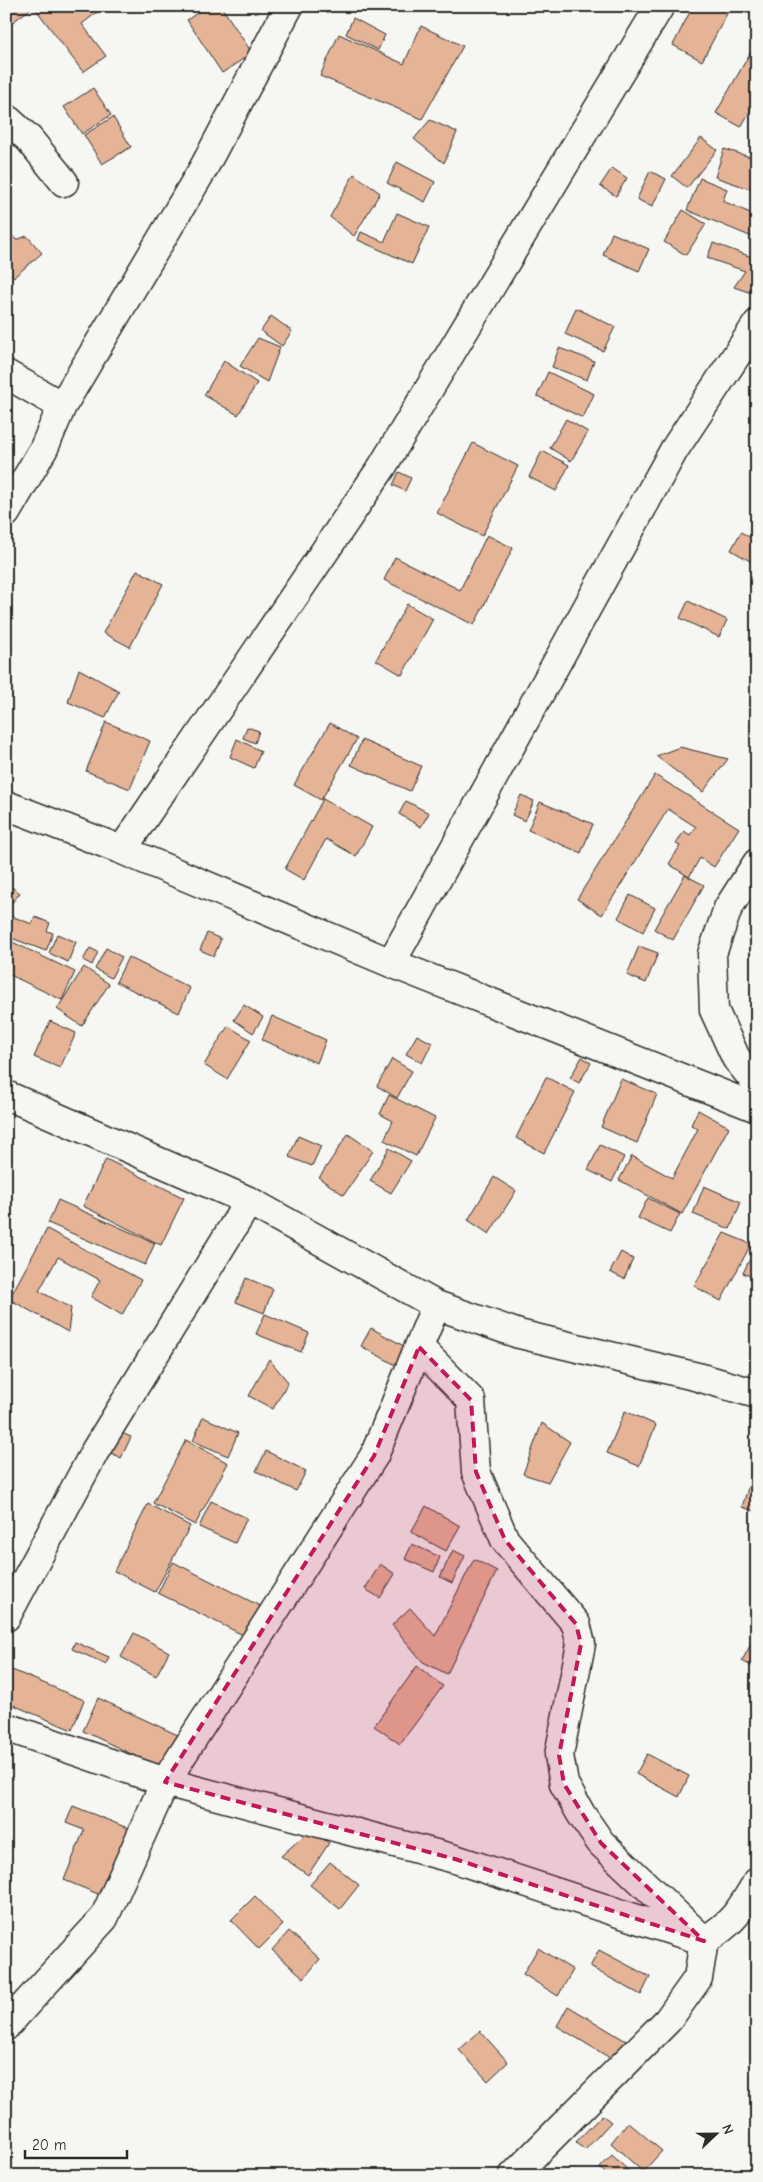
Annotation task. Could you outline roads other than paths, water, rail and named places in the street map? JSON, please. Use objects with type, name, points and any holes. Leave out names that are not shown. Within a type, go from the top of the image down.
[{"type":"street","points":[[6,513],[44,448],[62,406],[203,169],[290,6]]},
{"type":"street","points":[[122,850],[382,467],[660,6]]},
{"type":"street","points":[[6,118],[29,139],[64,182]]},
{"type":"street","points":[[391,963],[674,450],[757,324]]},
{"type":"street","points":[[6,374],[62,406]]},
{"type":"street","points":[[6,805],[122,850],[391,963],[757,1108]]},
{"type":"street","points":[[757,863],[728,908],[712,954],[714,1010],[736,1058],[757,1084]]},
{"type":"street","points":[[6,1095],[249,1201],[436,1304],[519,1334],[698,1377],[757,1394]]},
{"type":"street","points":[[6,1617],[95,1451],[249,1201]]},
{"type":"street","points":[[6,2026],[104,1918],[165,1782],[374,1456],[436,1304]]},
{"type":"street","points":[[419,1347],[471,1400],[476,1472],[505,1540],[576,1624],[581,1644],[559,1755],[564,1784],[581,1814],[601,1843],[704,1941]]},
{"type":"street","points":[[6,1727],[165,1782],[455,1859],[704,1941],[719,1932],[738,1916],[757,1882]]},
{"type":"street","points":[[513,2176],[668,2020],[698,1978],[704,1941]]}]
